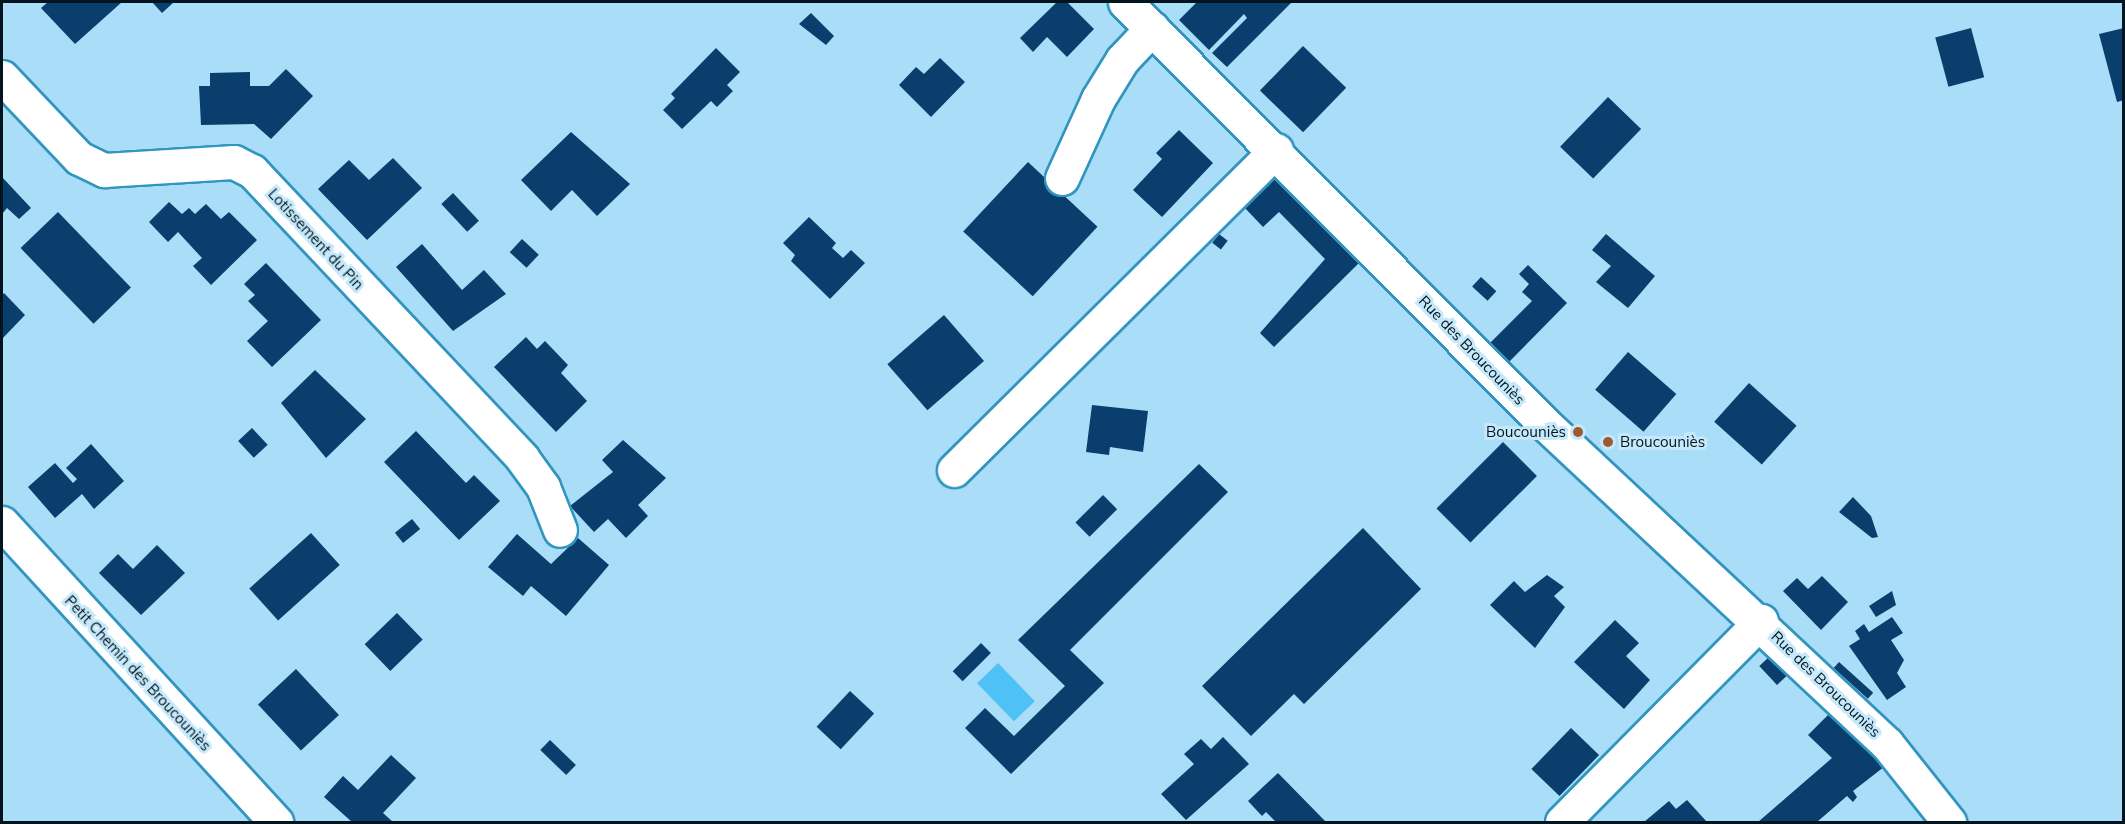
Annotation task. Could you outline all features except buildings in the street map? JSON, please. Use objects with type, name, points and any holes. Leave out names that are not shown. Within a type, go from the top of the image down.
[{"type":"street","name":"Rue des Broucouniès","points":[[1125,2],[1276,150],[1544,423],[1761,621],[1887,744],[1949,822]]},
{"type":"street","points":[[1062,177],[1098,99],[1122,60],[1152,28]]},
{"type":"street","name":"Lotissement du Pin","points":[[2,77],[80,158],[104,170],[234,162],[252,171],[522,458],[543,487],[560,530]]},
{"type":"street","points":[[954,470],[1276,150]]},
{"type":"street","name":"Petit Chemin des Broucouniès","points":[[2,523],[276,822]]},
{"type":"street","points":[[1562,822],[1761,621]]},
{"type":"water","points":[[998,663],[1035,701],[1014,721],[977,683]]},
{"type":"place","name":"Boucouniès","points":[[1578,432]]},
{"type":"place","name":"Broucouniès","points":[[1608,442]]}]
